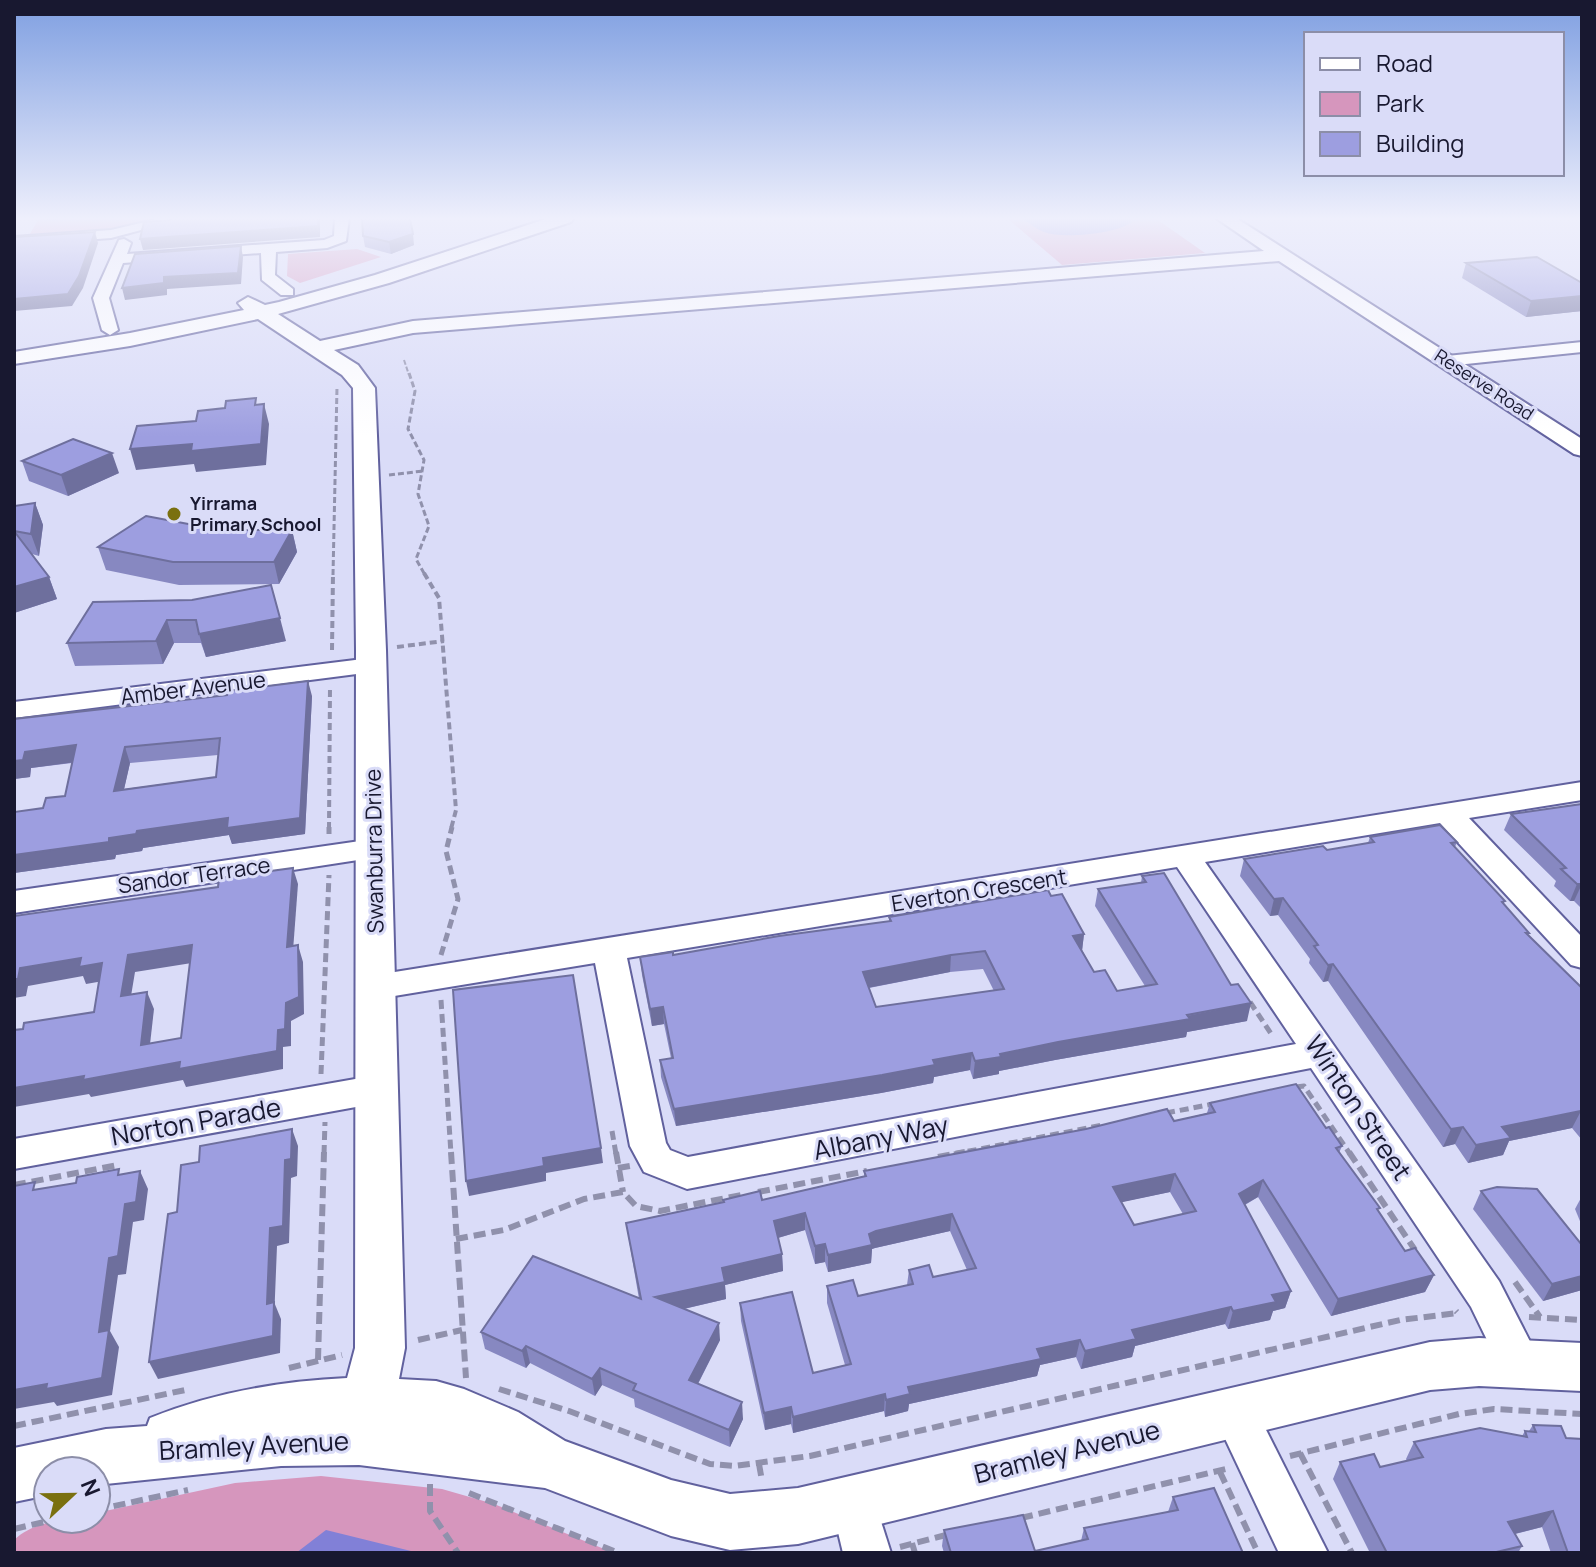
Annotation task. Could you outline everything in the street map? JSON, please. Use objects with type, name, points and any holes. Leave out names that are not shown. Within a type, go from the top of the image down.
[{"type":"street","points":[[104,291],[101,298],[113,336]]},
{"type":"street","points":[[14,358],[328,291]]},
{"type":"street","points":[[315,348],[413,327],[846,291]]},
{"type":"street","name":"Reserve Road","points":[[1339,291],[1582,449]]},
{"type":"street","points":[[255,307],[287,292]]},
{"type":"street","name":"Swanburra Drive","points":[[255,307],[356,375],[364,388],[380,1348],[363,1421]]},
{"type":"street","points":[[14,345],[113,336]]},
{"type":"street","points":[[1447,361],[1582,347]]},
{"type":"street","name":"Amber Avenue","points":[[14,710],[332,663],[371,666]]},
{"type":"street","name":"Everton Crescent","points":[[376,987],[1582,791]]},
{"type":"street","points":[[1447,813],[1582,957]]},
{"type":"street","name":"Sandor Terrace","points":[[14,902],[374,849]]},
{"type":"street","name":"Winton Street","points":[[1186,857],[1485,1294],[1521,1365]]},
{"type":"street","name":"Albany Way","points":[[609,950],[648,1146],[657,1161],[687,1173],[1320,1053]]},
{"type":"street","name":"Norton Parade","points":[[14,1154],[378,1089]]},
{"type":"street","name":"Bramley Avenue","points":[[14,1475],[91,1458],[281,1440],[363,1421],[559,1465],[671,1508],[730,1522],[798,1516],[1438,1364],[1582,1367]]},
{"type":"street","points":[[1234,1411],[1304,1553]]},
{"type":"street","points":[[854,1503],[882,1550]]},
{"type":"path","points":[[404,360],[415,391],[408,429],[424,460],[418,494],[429,526],[416,559],[439,598],[456,810],[446,851],[458,899],[442,948],[441,977],[466,1380],[480,1384]]},
{"type":"path","points":[[273,1372],[318,1360],[321,1074],[329,855],[337,381]]},
{"type":"path","points":[[1289,1089],[1304,1086],[1424,1263]]},
{"type":"path","points":[[1151,1116],[1228,1101]]},
{"type":"path","points":[[611,1123],[623,1192],[636,1206],[660,1211],[875,1169]]},
{"type":"path","points":[[936,1157],[1105,1125]]},
{"type":"path","points":[[456,1239],[504,1230],[584,1199],[623,1192]]},
{"type":"path","points":[[493,1387],[569,1411],[682,1455],[710,1464],[734,1466],[810,1456],[1400,1320],[1458,1313],[1449,1301]]},
{"type":"path","points":[[14,1426],[197,1388]]},
{"type":"path","points":[[1004,1521],[1459,1414],[1494,1409],[1582,1414]]},
{"type":"path","points":[[1258,1553],[1260,1462]]},
{"type":"path","points":[[1260,1462],[1352,1553]]},
{"type":"path","points":[[441,1485],[430,1482],[430,1511],[458,1553]]},
{"type":"path","points":[[112,1507],[202,1487]]},
{"type":"path","points":[[463,1491],[619,1553]]},
{"type":"path","points":[[882,1550],[958,1532]]},
{"type":"path","points":[[912,1543],[915,1553]]},
{"type":"green space","points":[[321,1476],[442,1489],[494,1504],[614,1553],[14,1553],[14,1540],[32,1528],[32,1535],[112,1535],[112,1510],[235,1483]]},
{"type":"shaded area","points":[[326,1530],[415,1552],[415,1553],[296,1553]]},
{"type":"building","points":[[14,291],[70,291],[68,294],[14,299]]},
{"type":"building","points":[[1514,291],[1582,291],[1582,296],[1531,301]]},
{"type":"building","points":[[256,398],[255,405],[264,404],[261,444],[191,451],[192,444],[130,449],[137,426],[196,421],[198,411],[225,408],[226,401]]},
{"type":"building","points":[[73,439],[112,453],[61,475],[22,461]]},
{"type":"building","points":[[35,503],[31,534],[14,531],[14,506]]},
{"type":"building","points":[[146,516],[220,530],[292,530],[274,562],[173,562],[98,547]]},
{"type":"building","points":[[14,531],[49,577],[14,587]]},
{"type":"building","points":[[271,585],[280,618],[199,634],[196,620],[167,620],[156,641],[67,643],[93,602],[192,600]]},
{"type":"building","points":[[308,681],[300,818],[227,828],[228,818],[137,831],[136,834],[109,838],[109,842],[14,855],[14,812],[43,808],[46,798],[65,796],[76,745],[25,752],[23,760],[14,761],[14,719],[227,695],[228,691]],"holes":[[[220,738],[216,777],[114,791],[125,747]]]},
{"type":"building","points":[[1582,804],[1582,884],[1577,884],[1561,869],[1566,868],[1511,814]]},
{"type":"building","points":[[1440,825],[1457,842],[1451,843],[1505,901],[1502,902],[1529,933],[1526,933],[1582,988],[1582,1113],[1502,1127],[1511,1138],[1476,1145],[1463,1127],[1451,1129],[1333,964],[1328,965],[1314,946],[1318,945],[1283,898],[1274,899],[1244,859],[1323,846],[1327,850],[1374,842],[1370,837]]},
{"type":"building","points":[[293,868],[287,947],[298,945],[299,997],[286,1003],[285,1029],[278,1030],[277,1051],[179,1069],[180,1062],[83,1080],[84,1076],[14,1088],[14,1030],[23,1029],[24,1023],[94,1012],[102,963],[79,967],[81,958],[20,968],[18,979],[14,979],[14,916],[218,887],[219,878]],"holes":[[[192,945],[181,1038],[141,1045],[147,992],[121,996],[128,955]]]},
{"type":"building","points":[[1164,873],[1231,985],[1238,984],[1251,1003],[1187,1015],[1190,1019],[1000,1054],[1001,1057],[975,1061],[972,1053],[933,1060],[935,1065],[882,1075],[674,1109],[660,1060],[673,1058],[663,1007],[650,1009],[640,957],[673,952],[673,955],[779,936],[891,921],[889,917],[1048,890],[1051,896],[1062,894],[1084,934],[1073,936],[1094,972],[1105,970],[1117,991],[1157,984],[1098,889],[1146,882],[1142,876]],"holes":[[[985,951],[1004,989],[876,1007],[863,972]]]},
{"type":"building","points":[[573,975],[601,1148],[543,1158],[544,1166],[466,1181],[453,990]]},
{"type":"building","points":[[1296,1084],[1342,1146],[1336,1148],[1380,1208],[1377,1209],[1405,1251],[1415,1248],[1434,1275],[1338,1299],[1263,1180],[1239,1194],[1291,1291],[1272,1295],[1276,1302],[1233,1311],[1231,1307],[1132,1330],[1136,1339],[1085,1351],[1080,1340],[1037,1349],[1041,1359],[908,1387],[910,1394],[886,1400],[885,1394],[793,1417],[791,1407],[764,1413],[740,1303],[792,1292],[813,1373],[851,1364],[827,1286],[853,1280],[858,1296],[913,1284],[909,1270],[929,1265],[933,1277],[976,1268],[952,1214],[876,1231],[869,1234],[872,1245],[828,1255],[825,1244],[815,1246],[805,1213],[774,1221],[782,1254],[722,1268],[725,1282],[655,1297],[719,1323],[689,1380],[742,1402],[729,1430],[633,1390],[636,1384],[600,1368],[592,1379],[526,1346],[522,1351],[481,1332],[533,1256],[641,1299],[626,1223],[760,1191],[762,1200],[866,1176],[864,1171],[1086,1129],[1167,1109],[1174,1121],[1215,1112],[1210,1103]],"holes":[[[1175,1174],[1196,1211],[1134,1225],[1113,1187]]]},
{"type":"building","points":[[292,1129],[291,1159],[285,1160],[283,1226],[270,1228],[267,1304],[274,1302],[273,1336],[149,1362],[168,1214],[177,1212],[181,1165],[199,1162],[200,1146]]},
{"type":"building","points":[[119,1169],[118,1175],[140,1171],[136,1202],[125,1204],[118,1256],[109,1258],[99,1332],[109,1330],[102,1378],[46,1389],[47,1384],[14,1390],[14,1186],[35,1182],[33,1190],[76,1183],[77,1177]]},
{"type":"building","points":[[1497,1187],[1537,1189],[1582,1245],[1582,1276],[1552,1284],[1481,1191]]},
{"type":"building","points":[[1533,1425],[1561,1426],[1566,1438],[1582,1439],[1582,1553],[1568,1553],[1553,1511],[1508,1522],[1522,1546],[1492,1553],[1387,1553],[1340,1462],[1374,1454],[1380,1467],[1423,1457],[1414,1442],[1480,1428],[1527,1437],[1525,1431],[1536,1432]]},
{"type":"building","points":[[1214,1488],[1243,1553],[951,1553],[944,1530],[1023,1515],[1035,1551],[1088,1539],[1084,1528],[1178,1510],[1173,1497]]},
{"type":"place","name":"Yirrama Primary School","points":[[174,514]]}]
